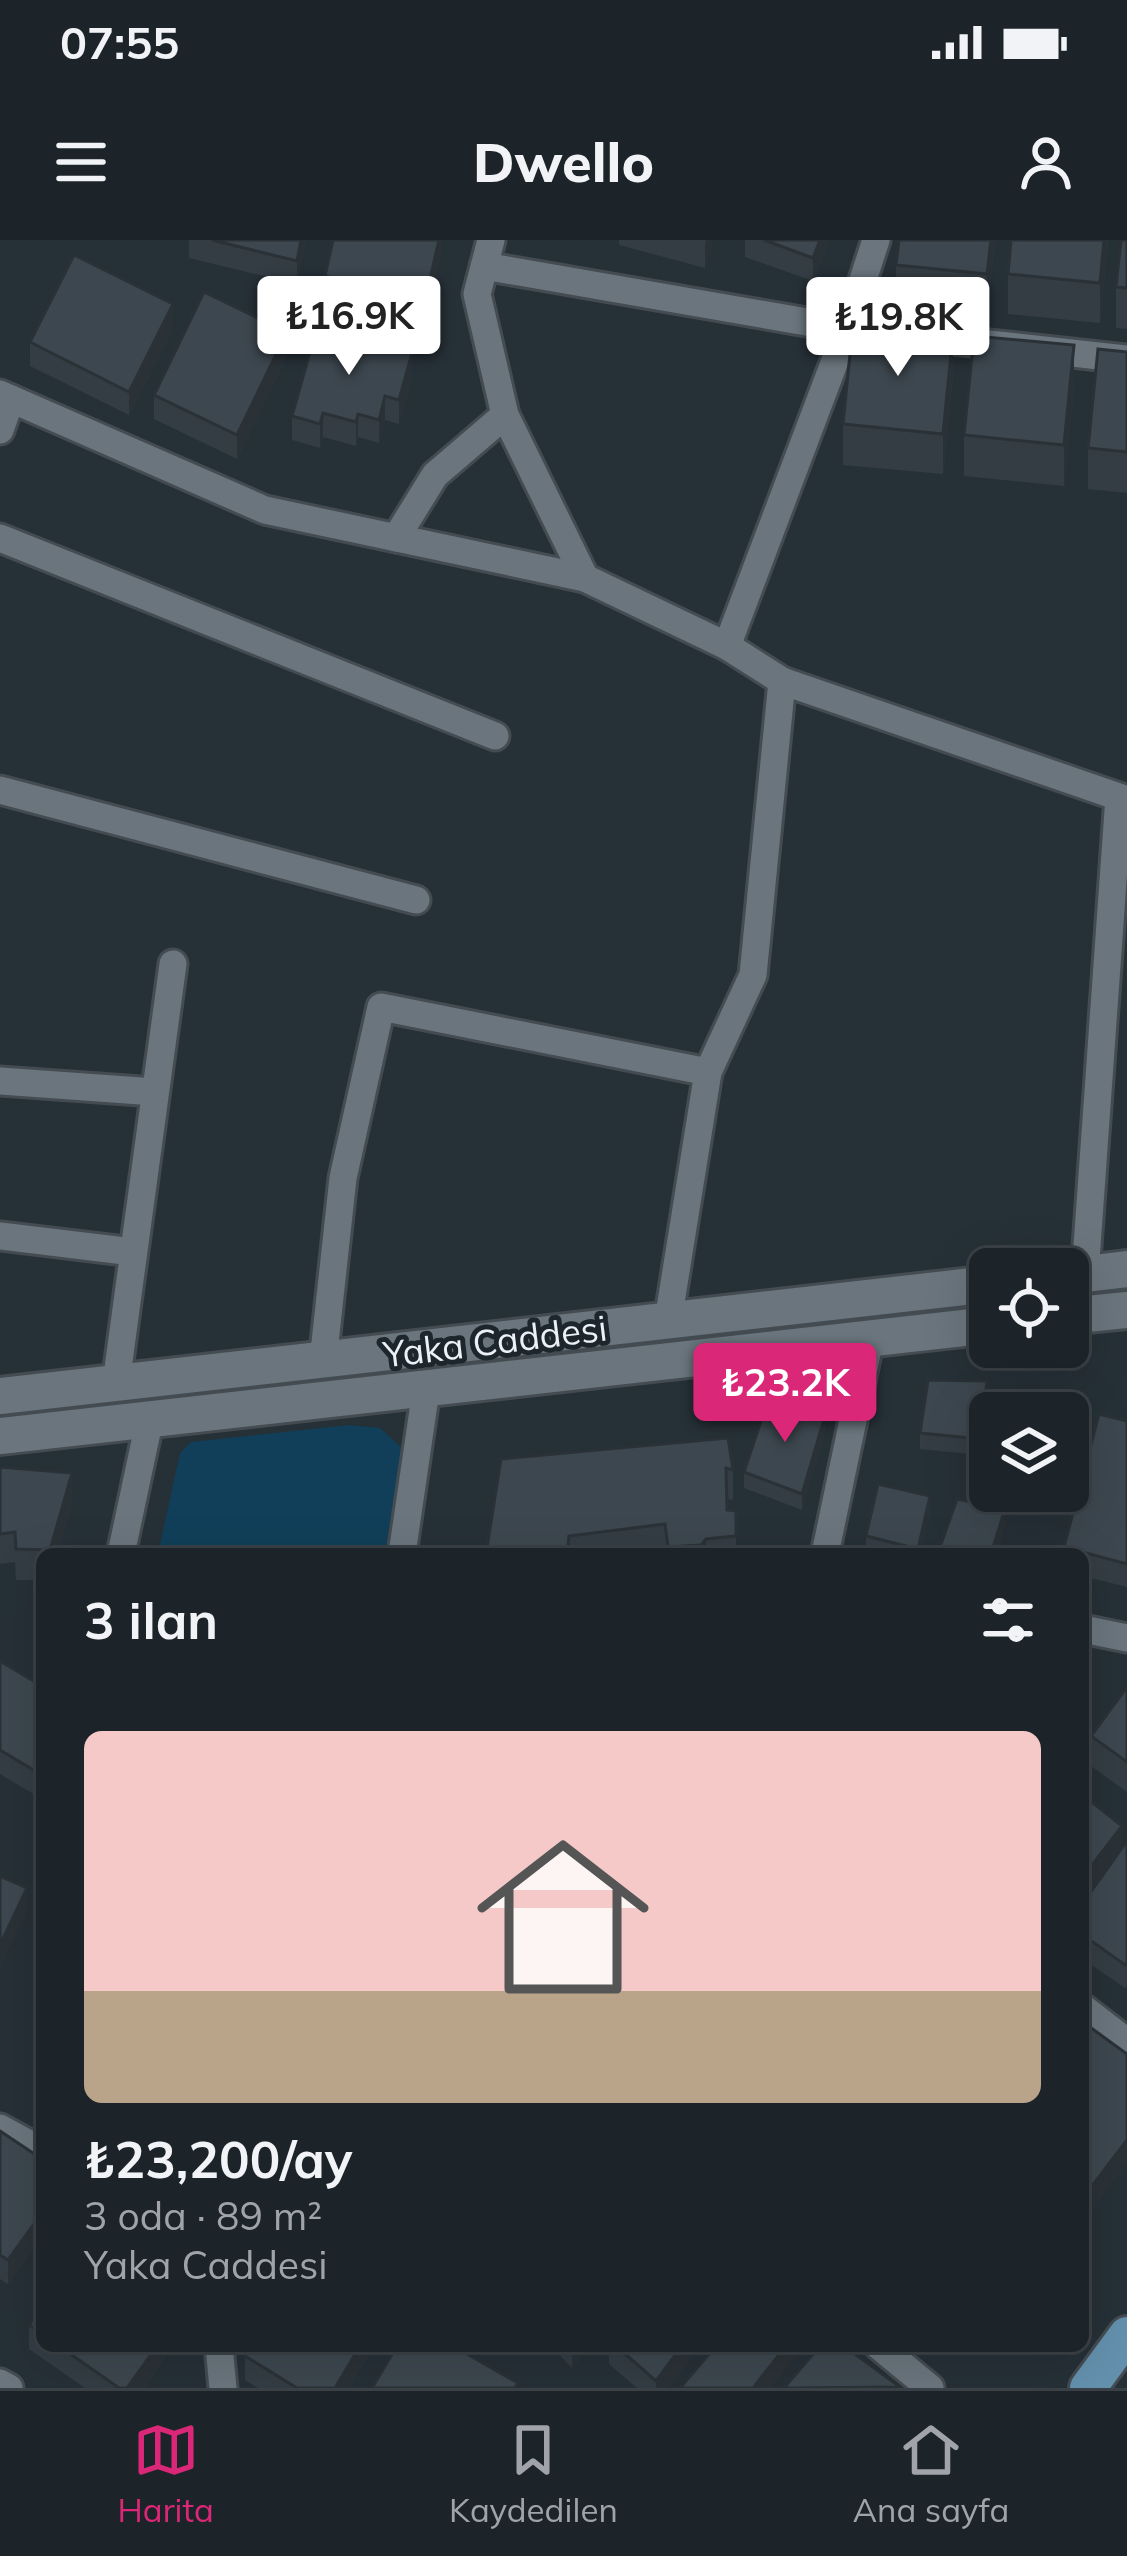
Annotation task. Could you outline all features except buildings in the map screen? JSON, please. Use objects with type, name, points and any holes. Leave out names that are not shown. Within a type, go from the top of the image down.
[{"type":"main road","points":[[1088,2388],[1127,2335]]},
{"type":"street","points":[[727,646],[876,240]]},
{"type":"street","points":[[585,578],[505,415],[477,294],[488,253],[847,329],[1127,359]]},
{"type":"street","points":[[0,430],[6,397],[265,510],[585,578],[727,646],[782,681],[1123,794],[1080,1248]]},
{"type":"street","points":[[396,538],[435,475],[505,415]]},
{"type":"street","points":[[0,538],[495,736]]},
{"type":"street","points":[[668,1321],[708,1072],[753,974],[782,681]]},
{"type":"street","points":[[0,790],[416,900]]},
{"type":"street","points":[[116,1383],[173,964]]},
{"type":"street","points":[[323,1361],[343,1178],[381,1007],[708,1072]]},
{"type":"street","points":[[0,1081],[155,1093]]},
{"type":"street","points":[[0,1236],[134,1252]]},
{"type":"street","points":[[1089,1273],[1127,1268]]},
{"type":"street","name":"Yaka Caddesi","points":[[0,1396],[969,1287]]},
{"type":"street","points":[[1089,1314],[1127,1310]]},
{"type":"street","name":"Yaka Caddesi","points":[[0,1436],[969,1327]]},
{"type":"street","points":[[826,1548],[870,1339]]},
{"type":"street","points":[[404,1548],[426,1390]]},
{"type":"street","points":[[122,1548],[150,1418]]},
{"type":"street","points":[[1089,1630],[1127,1639]]},
{"type":"street","points":[[1089,2013],[1127,2042]]},
{"type":"street","points":[[0,2128],[36,2147]]},
{"type":"street","points":[[219,2352],[223,2388]]},
{"type":"street","points":[[886,2352],[930,2388]]},
{"type":"street","points":[[0,2383],[9,2388]]},
{"type":"shaded area","points":[[349,1425],[380,1428],[402,1448],[386,1548],[159,1548],[180,1453],[191,1442]]}]
